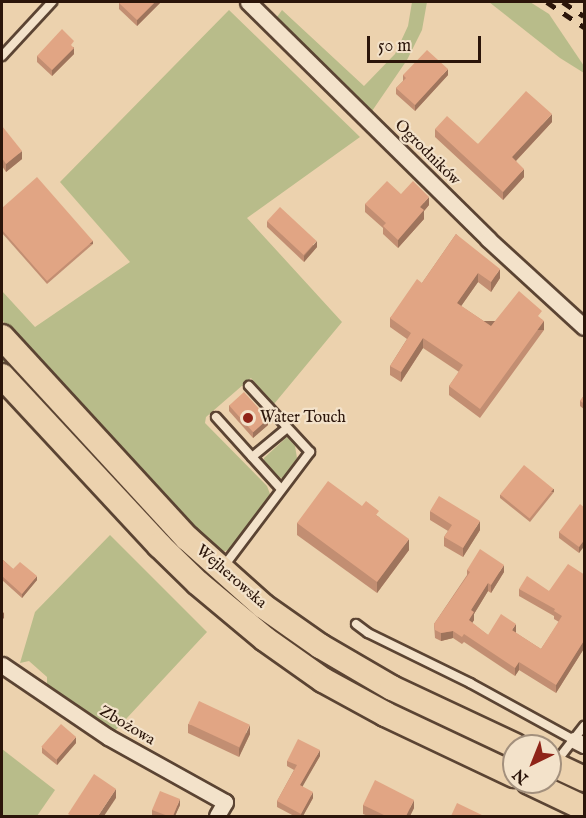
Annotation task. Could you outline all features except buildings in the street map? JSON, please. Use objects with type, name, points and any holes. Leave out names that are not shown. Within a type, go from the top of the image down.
[{"type":"main road","name":"Wejherowska","points":[[2,337],[157,506],[221,569],[263,606],[320,646],[392,688],[502,740]]},
{"type":"main road","name":"Wejherowska","points":[[2,376],[159,545],[198,583],[265,639],[323,680],[385,714],[502,769]]},
{"type":"main road","points":[[562,769],[585,779]]},
{"type":"main road","points":[[555,794],[585,808]]},
{"type":"street","name":"Ogrodników","points":[[248,2],[488,239],[585,327]]},
{"type":"street","name":"Zbożowa","points":[[2,665],[108,737],[225,802],[218,816]]},
{"type":"lane","points":[[2,56],[52,2]]},
{"type":"lane","points":[[221,569],[309,452],[249,386]]},
{"type":"lane","points":[[216,417],[281,489]]},
{"type":"lane","points":[[252,457],[287,428]]},
{"type":"lane","points":[[356,624],[368,633],[470,683],[579,742]]},
{"type":"lane","points":[[562,756],[579,742],[585,726]]},
{"type":"green space","points":[[412,2],[427,2],[422,30],[407,60],[370,114],[277,17],[282,10],[364,86],[395,54],[408,26]]},
{"type":"green space","points":[[489,2],[530,2],[549,14],[584,66],[584,73],[560,58]]},
{"type":"green space","points":[[229,10],[360,137],[247,218],[342,322],[274,404],[251,378],[206,417],[205,423],[267,486],[270,494],[232,549],[222,552],[192,525],[2,320],[2,291],[35,327],[130,262],[60,182]]},
{"type":"green space","points":[[2,351],[179,542],[502,749],[502,758],[340,678],[280,638],[196,568],[107,477],[2,362]]},
{"type":"green space","points":[[287,437],[295,446],[297,458],[283,478],[276,477],[264,465],[264,458]]},
{"type":"green space","points":[[110,535],[207,632],[113,733],[47,684],[47,677],[29,661],[20,663],[35,612]]},
{"type":"green space","points":[[2,749],[55,790],[37,816],[2,816]]},
{"type":"railway","points":[[547,2],[584,27]]},
{"type":"railway","points":[[563,2],[584,16]]},
{"type":"place","name":"Water Touch","points":[[248,418]]}]
